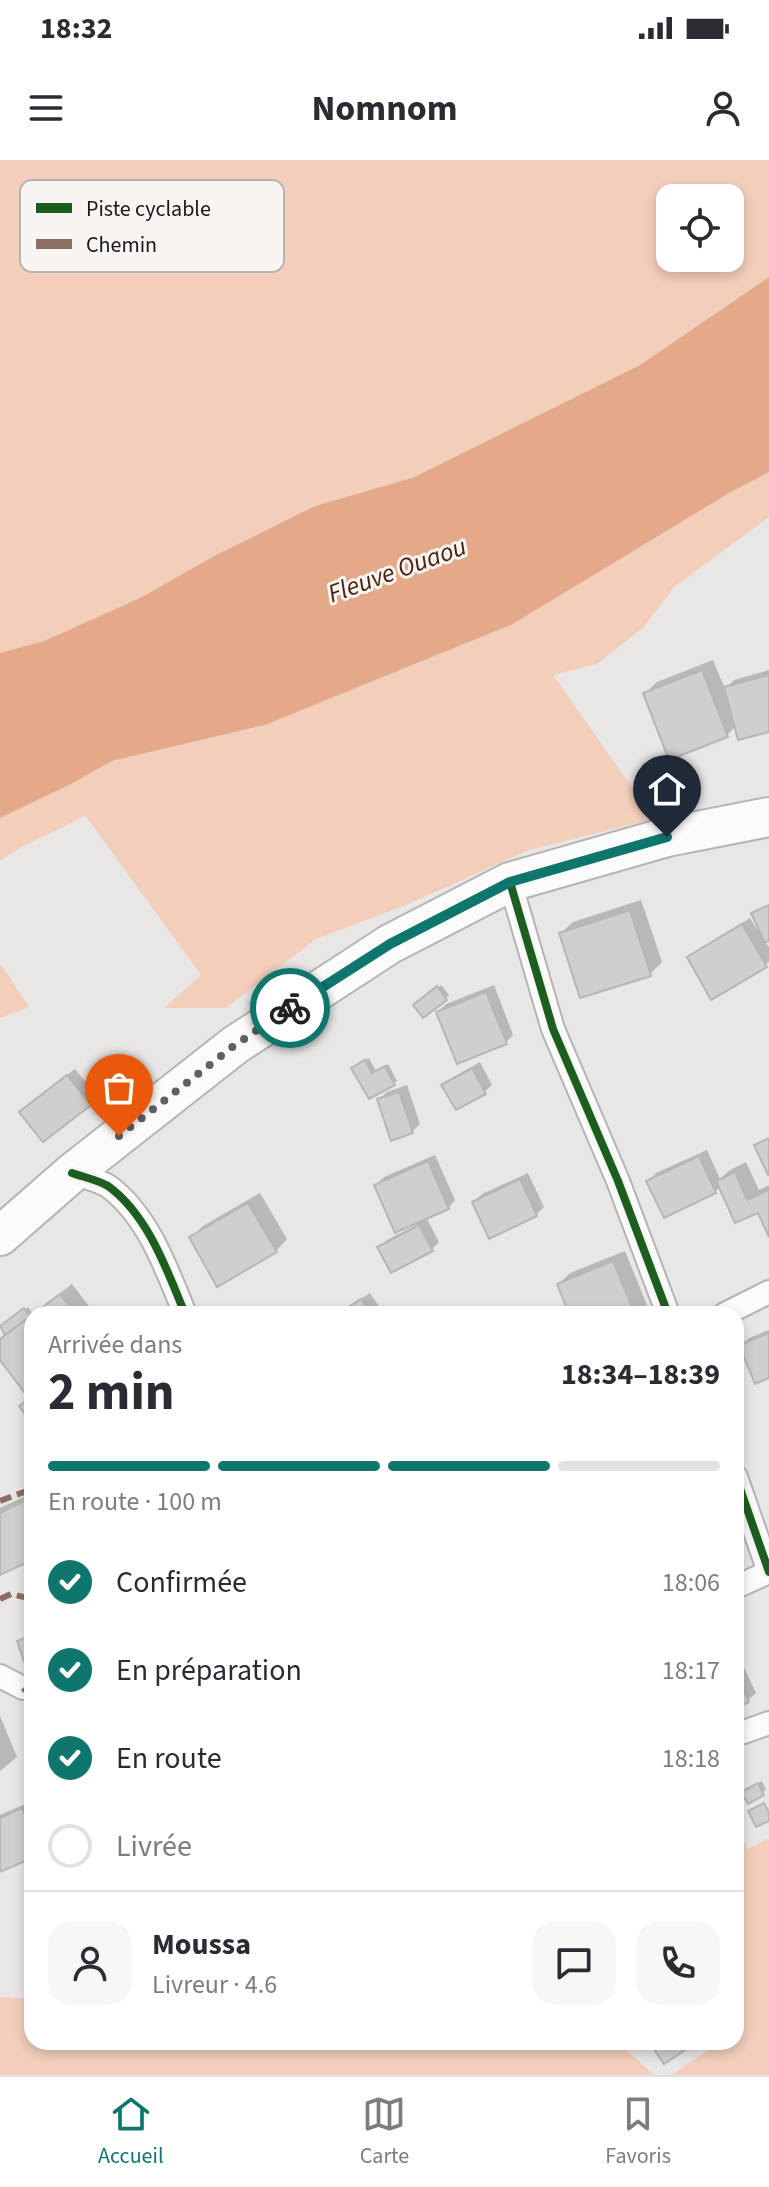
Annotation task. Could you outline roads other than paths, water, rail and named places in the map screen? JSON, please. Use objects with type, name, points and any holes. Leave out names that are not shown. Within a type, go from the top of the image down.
[{"type":"highway","points":[[0,1236],[72,1173],[235,1045],[390,944],[510,882],[667,837],[769,817]]},
{"type":"street","points":[[510,882],[553,1029],[618,1181],[665,1306]]},
{"type":"street","points":[[72,1173],[107,1185],[140,1218],[182,1306]]},
{"type":"street","points":[[741,1306],[769,1292]]},
{"type":"street","points":[[744,1500],[769,1572],[744,1583]]},
{"type":"street","points":[[0,1676],[23,1688]]},
{"type":"street","points":[[744,1731],[769,1723]]},
{"type":"water","name":"Fleuve Ouaou","points":[[769,277],[769,472],[513,624],[265,725],[112,761],[0,818],[0,653],[44,641],[140,598],[216,555],[315,506],[412,478],[640,365]]}]
